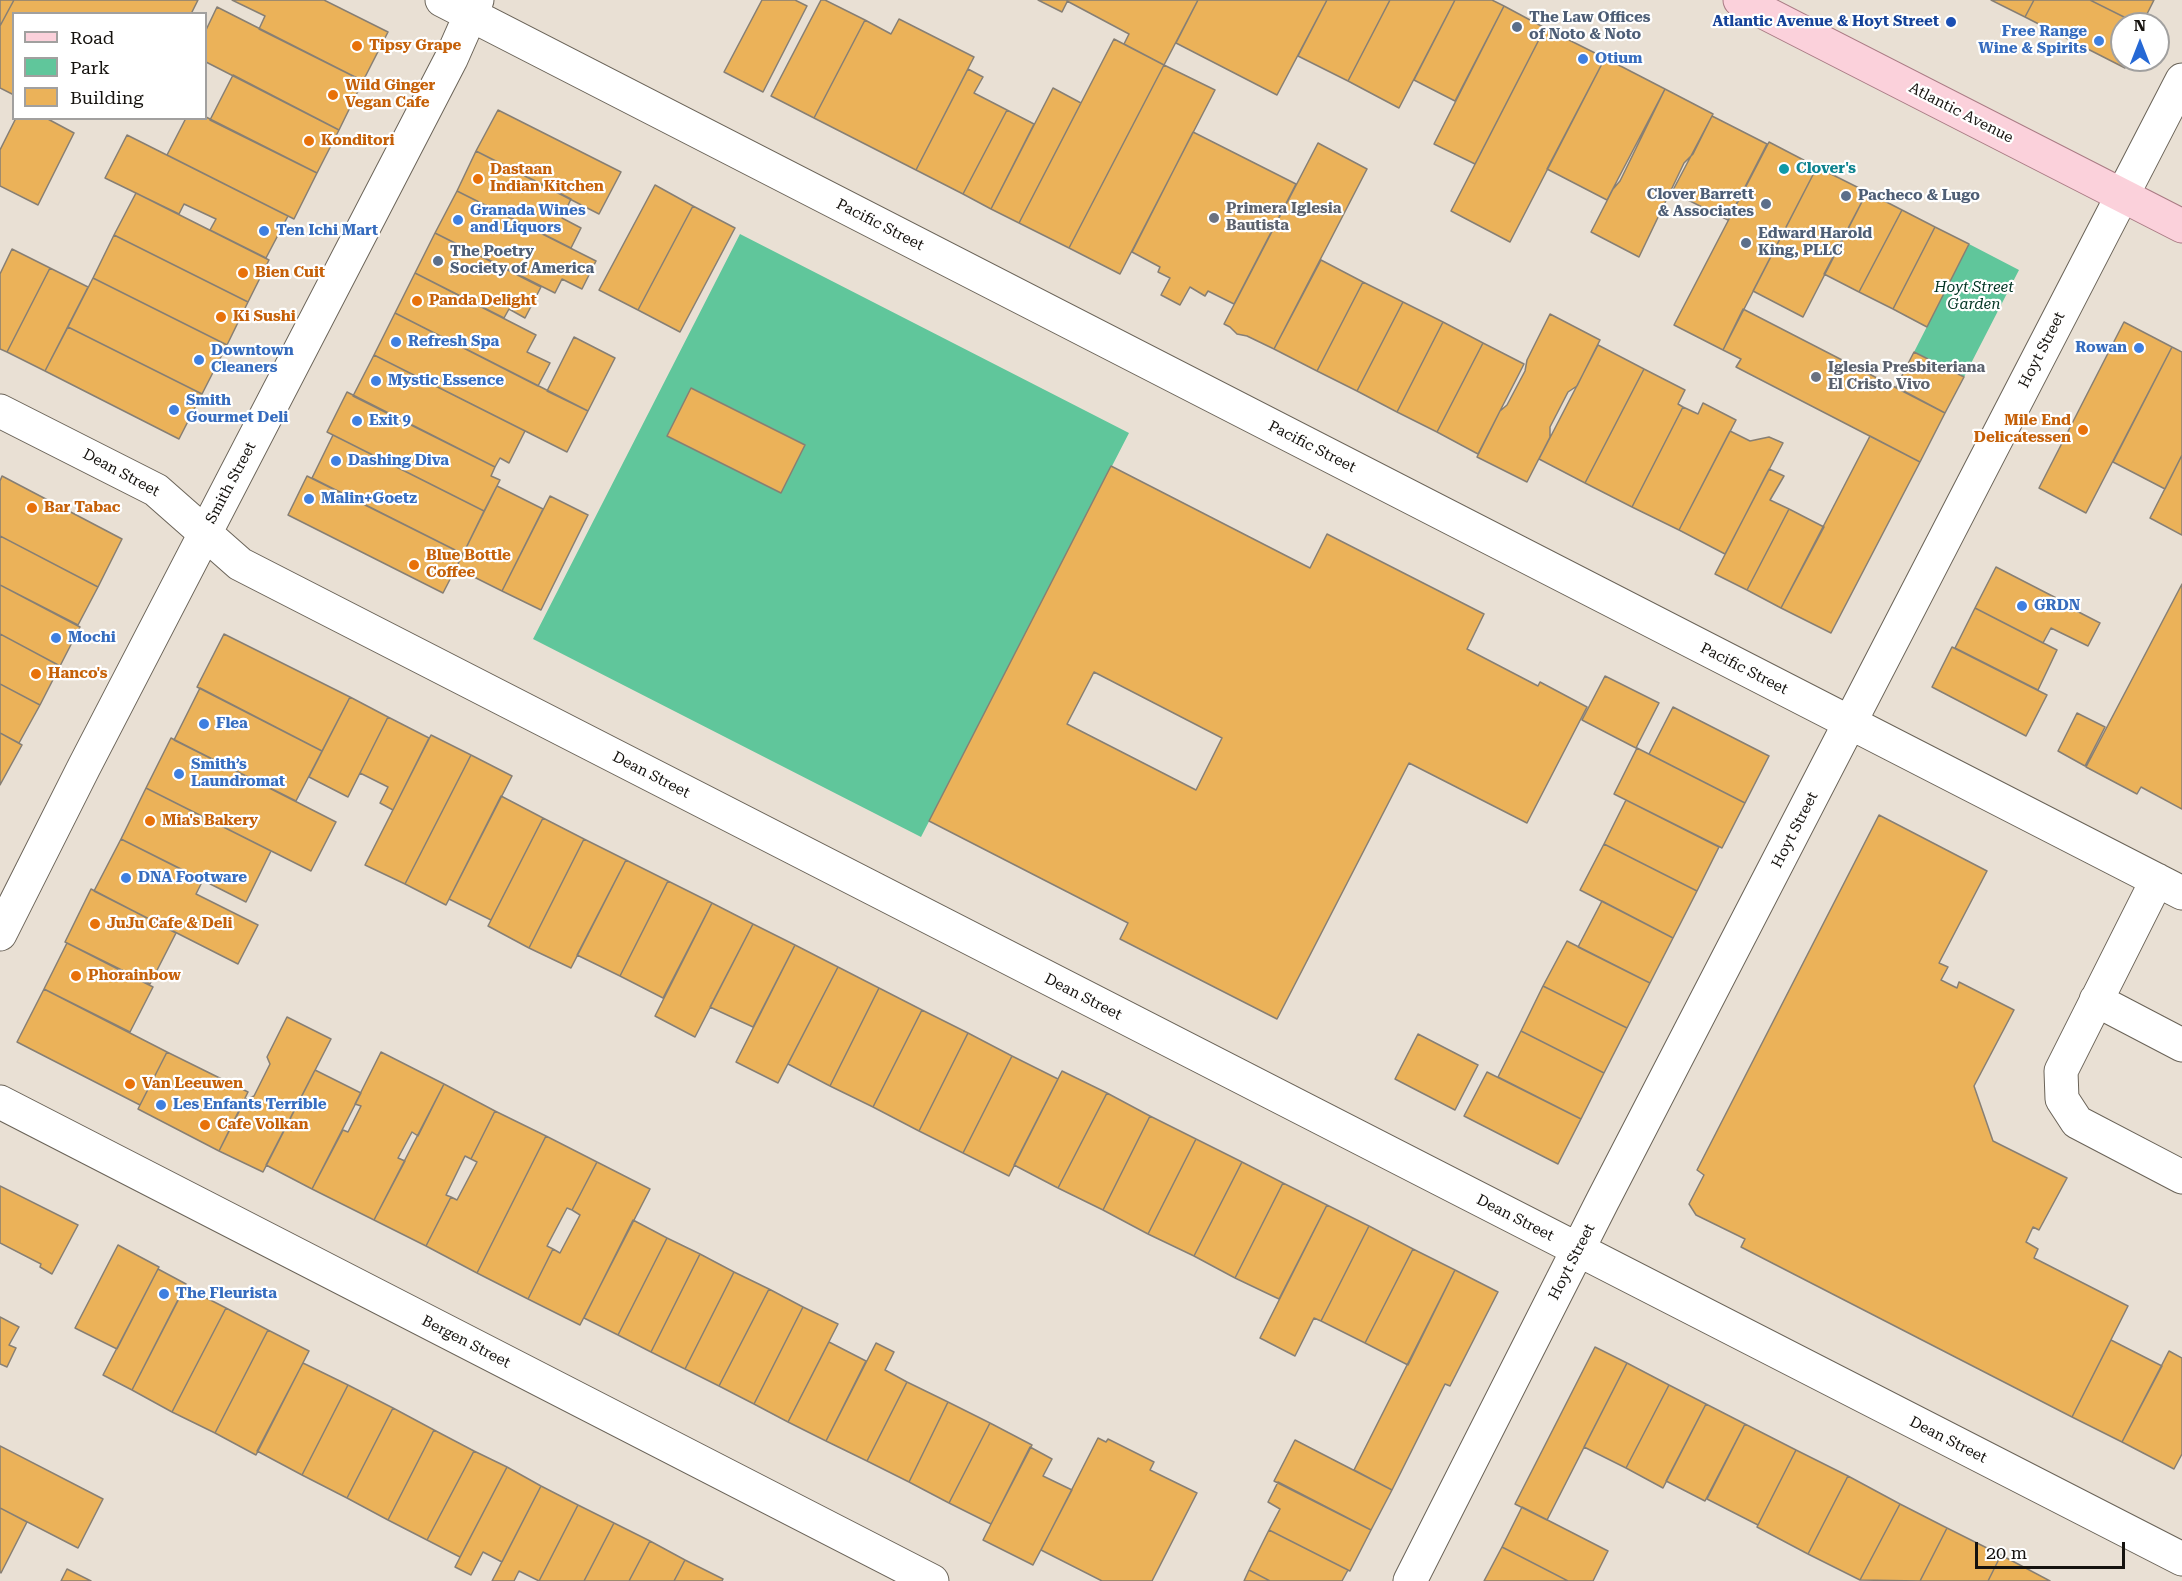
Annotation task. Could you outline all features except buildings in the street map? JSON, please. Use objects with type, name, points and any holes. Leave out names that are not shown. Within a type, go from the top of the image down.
[{"type":"main road","name":"Atlantic Avenue","points":[[1740,0],[2182,226]]},
{"type":"street","name":"Pacific Street","points":[[442,0],[474,7],[1850,723],[2170,887]]},
{"type":"street","name":"Smith Street","points":[[0,934],[205,532],[451,59],[474,7]]},
{"type":"street","name":"Hoyt Street","points":[[1410,1581],[1578,1250],[2182,80]]},
{"type":"street","name":"Dean Street","points":[[0,411],[156,490],[240,564],[2182,1559]]},
{"type":"street","points":[[2170,887],[2096,1000],[2061,1071],[2062,1099],[2078,1122],[2182,1177]]},
{"type":"street","points":[[2096,1000],[2182,1045]]},
{"type":"street","name":"Bergen Street","points":[[0,1102],[932,1581]]},
{"type":"green space","points":[[740,234],[1129,433],[921,837],[533,639]]},
{"type":"green space","name":"Hoyt Street Garden","points":[[1969,244],[2019,270],[1964,377],[1914,352]]},
{"type":"place","name":"Atlantic Avenue & Hoyt Street","points":[[1951,22]]},
{"type":"place","name":"The Law Offices of Noto & Noto","points":[[1517,27]]},
{"type":"place","name":"Free Range Wine & Spirits","points":[[2099,41]]},
{"type":"place","name":"Tipsy Grape","points":[[357,46]]},
{"type":"place","name":"Otium","points":[[1583,59]]},
{"type":"place","name":"Wild Ginger Vegan Cafe","points":[[333,95]]},
{"type":"place","name":"Konditori","points":[[309,141]]},
{"type":"place","name":"Clover's","points":[[1784,169]]},
{"type":"place","name":"Dastaan Indian Kitchen","points":[[478,179]]},
{"type":"place","name":"Pacheco & Lugo","points":[[1846,196]]},
{"type":"place","name":"Clover Barrett & Associates","points":[[1766,204]]},
{"type":"place","name":"Primera Iglesia Bautista","points":[[1214,218]]},
{"type":"place","name":"Granada Wines and Liquors","points":[[458,220]]},
{"type":"place","name":"Ten Ichi Mart","points":[[264,231]]},
{"type":"place","name":"Edward Harold King, PLLC","points":[[1746,243]]},
{"type":"place","name":"The Poetry Society of America","points":[[438,261]]},
{"type":"place","name":"Bien Cuit","points":[[243,273]]},
{"type":"place","name":"Panda Delight","points":[[417,301]]},
{"type":"place","name":"Ki Sushi","points":[[221,317]]},
{"type":"place","name":"Refresh Spa","points":[[396,342]]},
{"type":"place","name":"Rowan","points":[[2139,348]]},
{"type":"place","name":"Downtown Cleaners","points":[[199,360]]},
{"type":"place","name":"Iglesia Presbiteriana El Cristo Vivo","points":[[1816,377]]},
{"type":"place","name":"Mystic Essence","points":[[376,381]]},
{"type":"place","name":"Smith Gourmet Deli","points":[[174,410]]},
{"type":"place","name":"Exit 9","points":[[357,421]]},
{"type":"place","name":"Mile End Delicatessen","points":[[2083,430]]},
{"type":"place","name":"Dashing Diva","points":[[336,461]]},
{"type":"place","name":"Malin+Goetz","points":[[309,499]]},
{"type":"place","name":"Bar Tabac","points":[[32,508]]},
{"type":"place","name":"Blue Bottle Coffee","points":[[414,565]]},
{"type":"place","name":"GRDN","points":[[2022,606]]},
{"type":"place","name":"Mochi","points":[[56,638]]},
{"type":"place","name":"Hanco's","points":[[36,674]]},
{"type":"place","name":"Flea","points":[[204,724]]},
{"type":"place","name":"Smith’s Laundromat","points":[[179,774]]},
{"type":"place","name":"Mia's Bakery","points":[[150,821]]},
{"type":"place","name":"DNA Footware","points":[[126,878]]},
{"type":"place","name":"JuJu Cafe & Deli","points":[[95,924]]},
{"type":"place","name":"Phorainbow","points":[[76,976]]},
{"type":"place","name":"Van Leeuwen","points":[[130,1084]]},
{"type":"place","name":"Les Enfants Terrible","points":[[161,1105]]},
{"type":"place","name":"Cafe Volkan","points":[[205,1125]]},
{"type":"place","name":"The Fleurista","points":[[164,1294]]}]
